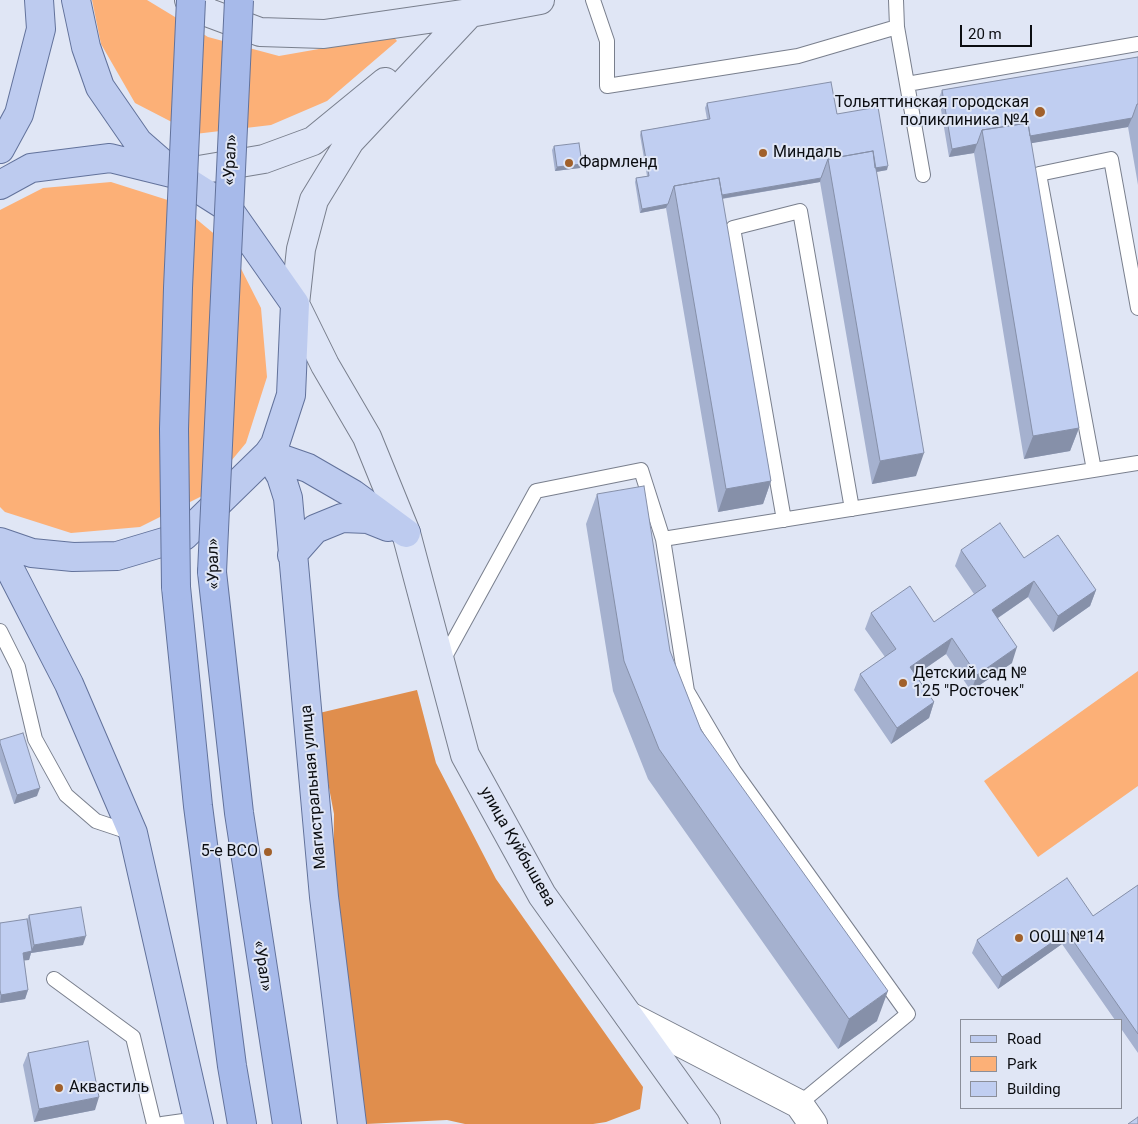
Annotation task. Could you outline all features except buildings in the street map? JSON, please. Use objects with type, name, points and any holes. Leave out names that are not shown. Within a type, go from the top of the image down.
[{"type":"highway","points":[[190,0],[174,429],[176,588],[198,806],[232,1066],[242,1124]]},
{"type":"highway","name":"«Урал»","points":[[238,0],[212,572],[239,814],[287,1124]]},
{"type":"main road","points":[[0,149],[19,114],[41,29],[39,0]]},
{"type":"main road","points":[[76,0],[86,47],[100,87],[138,142],[175,174],[227,207],[295,304]]},
{"type":"main road","points":[[190,0],[209,13],[260,32],[324,34],[468,7],[540,0]]},
{"type":"main road","points":[[0,185],[31,168],[110,158],[175,174],[264,159],[313,141],[468,7]]},
{"type":"main road","points":[[0,542],[32,553],[73,557],[117,556],[184,536],[268,454],[275,444],[291,395],[295,304],[301,250],[314,200],[350,141],[468,7]]},
{"type":"main road","name":"улица Куйбышева","points":[[295,304],[325,364],[367,437],[406,533],[465,755],[542,895],[706,1124]]},
{"type":"main road","points":[[268,454],[308,468],[353,494],[406,533]]},
{"type":"main road","name":"Магистральная улица","points":[[268,454],[281,476],[288,498],[324,897],[352,1124]]},
{"type":"main road","points":[[292,555],[315,529],[342,518],[368,519],[406,533]]},
{"type":"main road","points":[[0,550],[69,684],[133,833],[198,1122]]},
{"type":"street","points":[[629,1016],[806,1114]]},
{"type":"lane","points":[[593,0],[607,41],[607,86],[798,56],[897,27]]},
{"type":"lane","points":[[896,0],[897,27],[923,175]]},
{"type":"lane","points":[[907,84],[1138,44]]},
{"type":"lane","points":[[1094,470],[1039,174],[1111,160],[1138,308]]},
{"type":"lane","points":[[784,520],[733,228],[800,211],[852,509]]},
{"type":"lane","points":[[663,540],[1138,463]]},
{"type":"lane","points":[[441,664],[536,491],[641,470],[663,540],[687,691],[734,771],[908,1014],[806,1114]]},
{"type":"lane","points":[[0,631],[18,667],[35,739],[66,795],[96,821],[133,833]]},
{"type":"lane","points":[[54,979],[133,1037],[154,1124]]},
{"type":"lane","points":[[162,1124],[198,1122]]},
{"type":"green space","points":[[92,0],[147,0],[208,37],[279,56],[393,36],[397,41],[327,101],[271,125],[195,134],[135,103],[101,44]]},
{"type":"green space","points":[[111,182],[177,203],[230,247],[261,308],[267,377],[246,443],[202,496],[140,527],[71,533],[5,512],[0,507],[0,210],[43,188]]},
{"type":"green space","points":[[1138,671],[1138,786],[1038,857],[984,781]]},
{"type":"shaded area","points":[[417,690],[436,763],[496,879],[643,1087],[640,1109],[606,1122],[593,1124],[465,1124],[447,1120],[366,1124],[340,958],[333,896],[334,814],[315,714]]},
{"type":"place","name":"Тольяттинская городская поликлиника №4","points":[[1040,112]]},
{"type":"place","name":"Миндаль","points":[[763,153]]},
{"type":"place","name":"Фармленд","points":[[569,163]]},
{"type":"place","name":"Детский сад № 125 \"Росточек\"","points":[[903,683]]},
{"type":"place","name":"5-е ВСО","points":[[268,852]]},
{"type":"place","name":"ООШ №14","points":[[1019,938]]},
{"type":"place","name":"Аквастиль","points":[[59,1088]]}]
